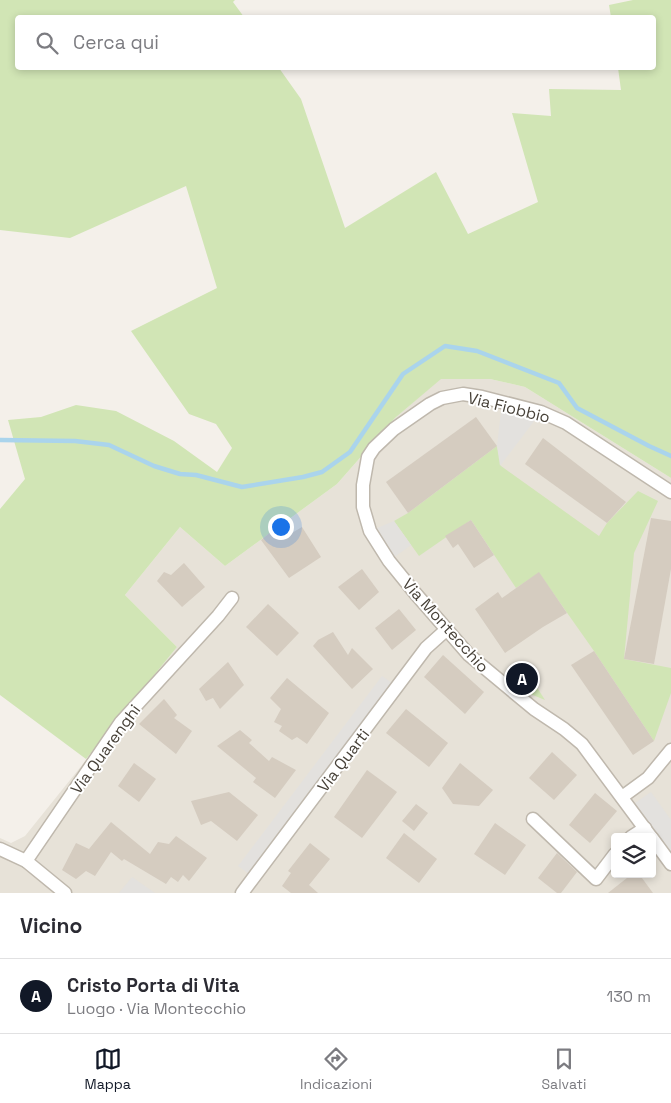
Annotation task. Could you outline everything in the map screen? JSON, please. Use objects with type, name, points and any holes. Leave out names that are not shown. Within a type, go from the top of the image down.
[{"type":"street","name":"Via Fiobbio","points":[[374,448],[394,429],[430,404],[442,398],[463,394],[541,412],[566,423],[671,492]]},
{"type":"street","name":"Via Montecchio","points":[[374,448],[368,457],[363,485],[363,507],[370,531],[388,561],[469,656],[582,744],[649,833]]},
{"type":"street","name":"Via Quarenghi","points":[[26,861],[121,722],[218,616],[232,598]]},
{"type":"street","name":"Via Quarti","points":[[242,893],[426,648],[446,630]]},
{"type":"street","points":[[622,797],[648,778],[671,750]]},
{"type":"street","points":[[533,819],[596,879],[611,859]]},
{"type":"street","name":"Via Montecchio","points":[[656,843],[671,864]]},
{"type":"street","points":[[0,849],[26,861],[65,893]]},
{"type":"shaded area","points":[[441,378],[490,379],[525,387],[671,478],[671,893],[0,893],[0,838],[11,843],[25,836],[177,647],[125,595],[180,527],[225,566],[337,484],[395,418]]},
{"type":"shaded area","points":[[502,402],[541,412],[500,466],[497,446]]},
{"type":"shaded area","points":[[394,521],[411,545],[389,561],[370,531]]},
{"type":"shaded area","points":[[382,676],[392,683],[249,874],[238,866]]},
{"type":"shaded area","points":[[651,792],[671,820],[671,856],[656,833],[635,803]]},
{"type":"shaded area","points":[[132,877],[155,893],[119,893]]},
{"type":"green space","points":[[0,0],[235,0],[233,2],[243,15],[15,15],[15,70],[280,70],[301,99],[345,228],[436,172],[468,234],[538,202],[512,113],[551,116],[549,89],[621,90],[618,70],[656,70],[656,15],[611,15],[609,5],[633,0],[671,0],[671,478],[525,387],[490,379],[441,379],[395,418],[337,484],[225,566],[180,527],[125,595],[177,647],[86,759],[0,695],[0,509],[25,479],[8,420],[41,417],[76,405],[116,411],[174,441],[217,472],[232,448],[216,424],[189,414],[131,331],[217,288],[186,186],[70,238],[0,230]]},
{"type":"green space","points":[[497,446],[501,466],[599,536],[607,523],[638,491],[658,501],[634,553],[624,659],[671,668],[671,693],[654,741],[539,573],[516,588],[471,520],[419,556],[394,521],[408,513]]},
{"type":"green space","points":[[522,664],[545,700],[499,681]]},
{"type":"building","points":[[476,417],[497,446],[408,513],[386,482]]},
{"type":"building","points":[[543,438],[626,502],[607,523],[525,464]]},
{"type":"building","points":[[651,518],[671,521],[671,569],[654,664],[624,659]]},
{"type":"building","points":[[471,520],[494,555],[474,568],[458,544],[453,548],[445,536]]},
{"type":"building","points":[[302,527],[321,557],[289,578],[261,540],[273,530],[280,540]]},
{"type":"building","points":[[184,563],[205,587],[182,607],[157,581],[164,572],[171,575]]},
{"type":"building","points":[[362,569],[379,592],[359,610],[338,587]]},
{"type":"building","points":[[539,572],[567,613],[505,653],[475,609],[498,592],[502,598]]},
{"type":"building","points":[[268,604],[299,633],[277,656],[246,627]]},
{"type":"building","points":[[399,609],[416,630],[392,650],[375,628]]},
{"type":"building","points":[[333,632],[348,655],[352,648],[373,669],[352,689],[313,646],[318,640]]},
{"type":"building","points":[[594,651],[654,741],[633,755],[571,665]]},
{"type":"building","points":[[443,655],[484,692],[465,714],[424,677]]},
{"type":"building","points":[[228,662],[244,685],[220,709],[213,698],[206,701],[199,689]]},
{"type":"building","points":[[287,678],[329,713],[307,744],[297,737],[292,740],[279,731],[282,726],[274,722],[281,709],[270,698]]},
{"type":"building","points":[[164,699],[177,715],[174,718],[192,731],[176,754],[139,724]]},
{"type":"building","points":[[406,709],[448,743],[429,767],[386,733]]},
{"type":"building","points":[[240,730],[252,740],[249,743],[269,761],[272,757],[296,770],[275,798],[253,782],[256,778],[217,746]]},
{"type":"building","points":[[552,752],[577,775],[554,800],[529,778]]},
{"type":"building","points":[[134,763],[156,779],[139,802],[118,786]]},
{"type":"building","points":[[460,763],[493,790],[479,806],[453,804],[442,788]]},
{"type":"building","points":[[367,770],[397,792],[362,838],[334,817]]},
{"type":"building","points":[[229,792],[258,815],[237,841],[211,821],[201,825],[191,801]]},
{"type":"building","points":[[595,793],[617,811],[590,843],[569,825]]},
{"type":"building","points":[[416,804],[428,813],[414,831],[402,821]]},
{"type":"building","points":[[111,822],[150,854],[158,842],[169,844],[176,836],[207,858],[189,881],[183,875],[178,882],[171,877],[166,884],[124,859],[122,861],[111,852],[95,876],[86,871],[76,879],[62,870],[76,843],[89,849]]},
{"type":"building","points":[[495,823],[526,845],[505,875],[474,854]]},
{"type":"building","points":[[404,833],[437,859],[419,883],[386,858]]},
{"type":"building","points":[[310,843],[330,859],[309,885],[318,893],[291,893],[282,886],[291,873],[288,871]]},
{"type":"building","points":[[557,853],[577,872],[561,893],[557,893],[538,878]]},
{"type":"building","points":[[627,878],[642,878],[653,893],[608,893]]},
{"type":"waterway","points":[[0,440],[75,441],[109,445],[154,466],[180,474],[196,475],[242,487],[303,477],[322,472],[350,452],[403,374],[445,346],[477,351],[559,383],[577,408],[671,456]]},
{"type":"place","name":"Cristo Porta di Vita","points":[[522,679]]}]
